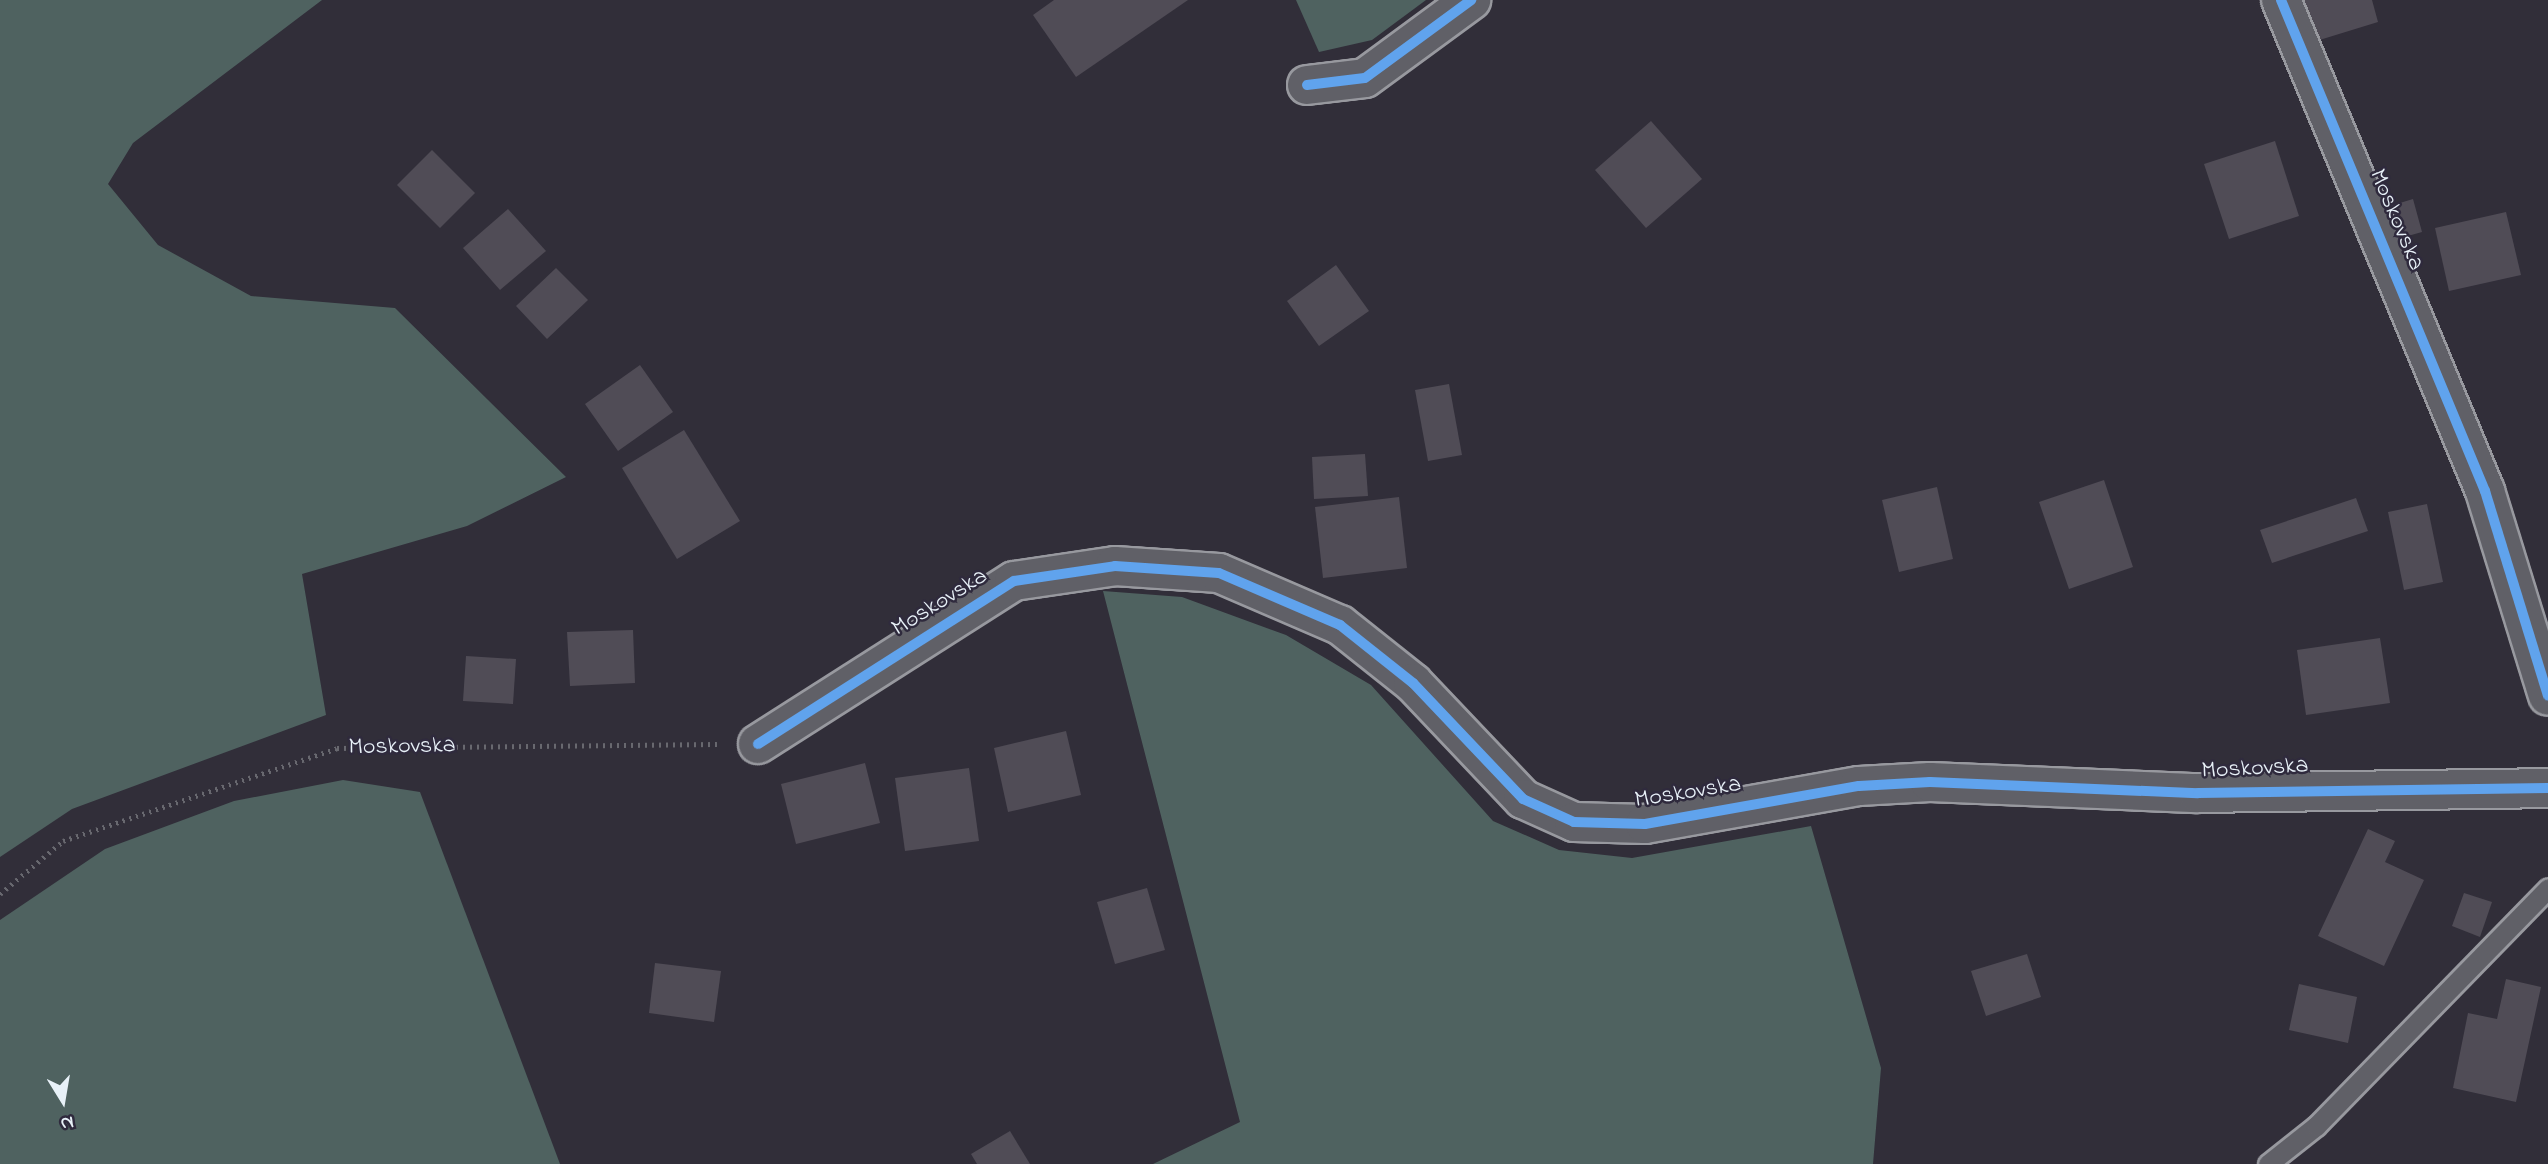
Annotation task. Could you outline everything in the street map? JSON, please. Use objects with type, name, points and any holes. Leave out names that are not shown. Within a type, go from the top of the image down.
[{"type":"street","points":[[1307,85],[1365,78],[1471,0]]},
{"type":"street","name":"Moskovska","points":[[2281,0],[2486,491],[2548,696]]},
{"type":"street","name":"Moskovska","points":[[758,744],[1014,581],[1115,566],[1219,573],[1340,625],[1413,683],[1523,799],[1574,822],[1645,824],[1859,786],[1930,782],[2198,793],[2548,788]]},
{"type":"lane","points":[[2268,1164],[2316,1126],[2548,888]]},
{"type":"shaded area","points":[[0,0],[322,0],[133,143],[108,184],[158,245],[251,296],[395,308],[566,477],[467,526],[302,574],[326,715],[72,809],[0,857]]},
{"type":"shaded area","points":[[1296,0],[1426,0],[1372,40],[1319,52]]},
{"type":"shaded area","points":[[1103,591],[1182,597],[1286,635],[1371,685],[1493,821],[1559,850],[1632,858],[1811,826],[1881,1068],[1873,1164],[1153,1164],[1240,1122]]},
{"type":"shaded area","points":[[343,780],[420,792],[560,1164],[0,1164],[0,920],[105,849],[234,801]]},
{"type":"building","points":[[1054,0],[1188,0],[1076,77],[1033,15]]},
{"type":"building","points":[[2300,0],[2372,0],[2378,22],[2313,42]]},
{"type":"building","points":[[1651,121],[1702,179],[1646,228],[1595,170]]},
{"type":"building","points":[[2275,141],[2299,216],[2229,239],[2204,164]]},
{"type":"building","points":[[432,150],[475,193],[440,228],[397,185]]},
{"type":"building","points":[[2413,199],[2422,232],[2390,241],[2380,209]]},
{"type":"building","points":[[508,209],[546,251],[500,290],[463,248]]},
{"type":"building","points":[[2506,212],[2521,275],[2449,291],[2435,228]]},
{"type":"building","points":[[1336,265],[1369,311],[1319,346],[1287,301]]},
{"type":"building","points":[[556,268],[588,300],[547,339],[516,306]]},
{"type":"building","points":[[640,365],[673,412],[618,451],[585,404]]},
{"type":"building","points":[[1449,384],[1462,455],[1428,461],[1415,390]]},
{"type":"building","points":[[684,430],[740,521],[677,559],[622,468]]},
{"type":"building","points":[[1365,454],[1368,496],[1314,499],[1312,457]]},
{"type":"building","points":[[2104,480],[2133,567],[2069,589],[2039,502]]},
{"type":"building","points":[[1937,487],[1953,559],[1899,572],[1882,500]]},
{"type":"building","points":[[1399,497],[1407,568],[1323,578],[1315,507]]},
{"type":"building","points":[[2356,498],[2368,531],[2272,563],[2260,530]]},
{"type":"building","points":[[2427,504],[2443,582],[2404,590],[2388,512]]},
{"type":"building","points":[[633,630],[635,683],[570,686],[567,632]]},
{"type":"building","points":[[2380,638],[2390,703],[2306,715],[2297,650]]},
{"type":"building","points":[[466,656],[516,659],[513,704],[463,701]]},
{"type":"building","points":[[1066,731],[1081,795],[1008,812],[994,748]]},
{"type":"building","points":[[865,763],[880,823],[796,844],[781,784]]},
{"type":"building","points":[[969,768],[979,841],[905,851],[895,778]]},
{"type":"building","points":[[2368,829],[2395,841],[2385,862],[2424,880],[2384,966],[2318,936]]},
{"type":"building","points":[[1147,888],[1165,950],[1115,964],[1097,902]]},
{"type":"building","points":[[2464,893],[2492,902],[2480,937],[2452,926]]},
{"type":"building","points":[[2027,954],[2041,997],[1986,1016],[1971,971]]},
{"type":"building","points":[[655,963],[721,971],[714,1022],[649,1013]]},
{"type":"building","points":[[2506,979],[2541,987],[2516,1102],[2453,1088],[2468,1013],[2497,1019]]},
{"type":"building","points":[[2299,984],[2357,997],[2348,1043],[2289,1030]]},
{"type":"building","points":[[1010,1131],[1030,1164],[977,1164],[971,1154]]},
{"type":"cycle path","points":[[1307,85],[1365,78],[1471,0]]},
{"type":"cycle path","points":[[2281,0],[2485,491],[2548,696]]},
{"type":"cycle path","points":[[758,744],[1014,581],[1115,566],[1219,573],[1340,625],[1413,683],[1523,799],[1574,822],[1645,824],[1859,786],[1930,782],[2198,793],[2548,788]]}]
